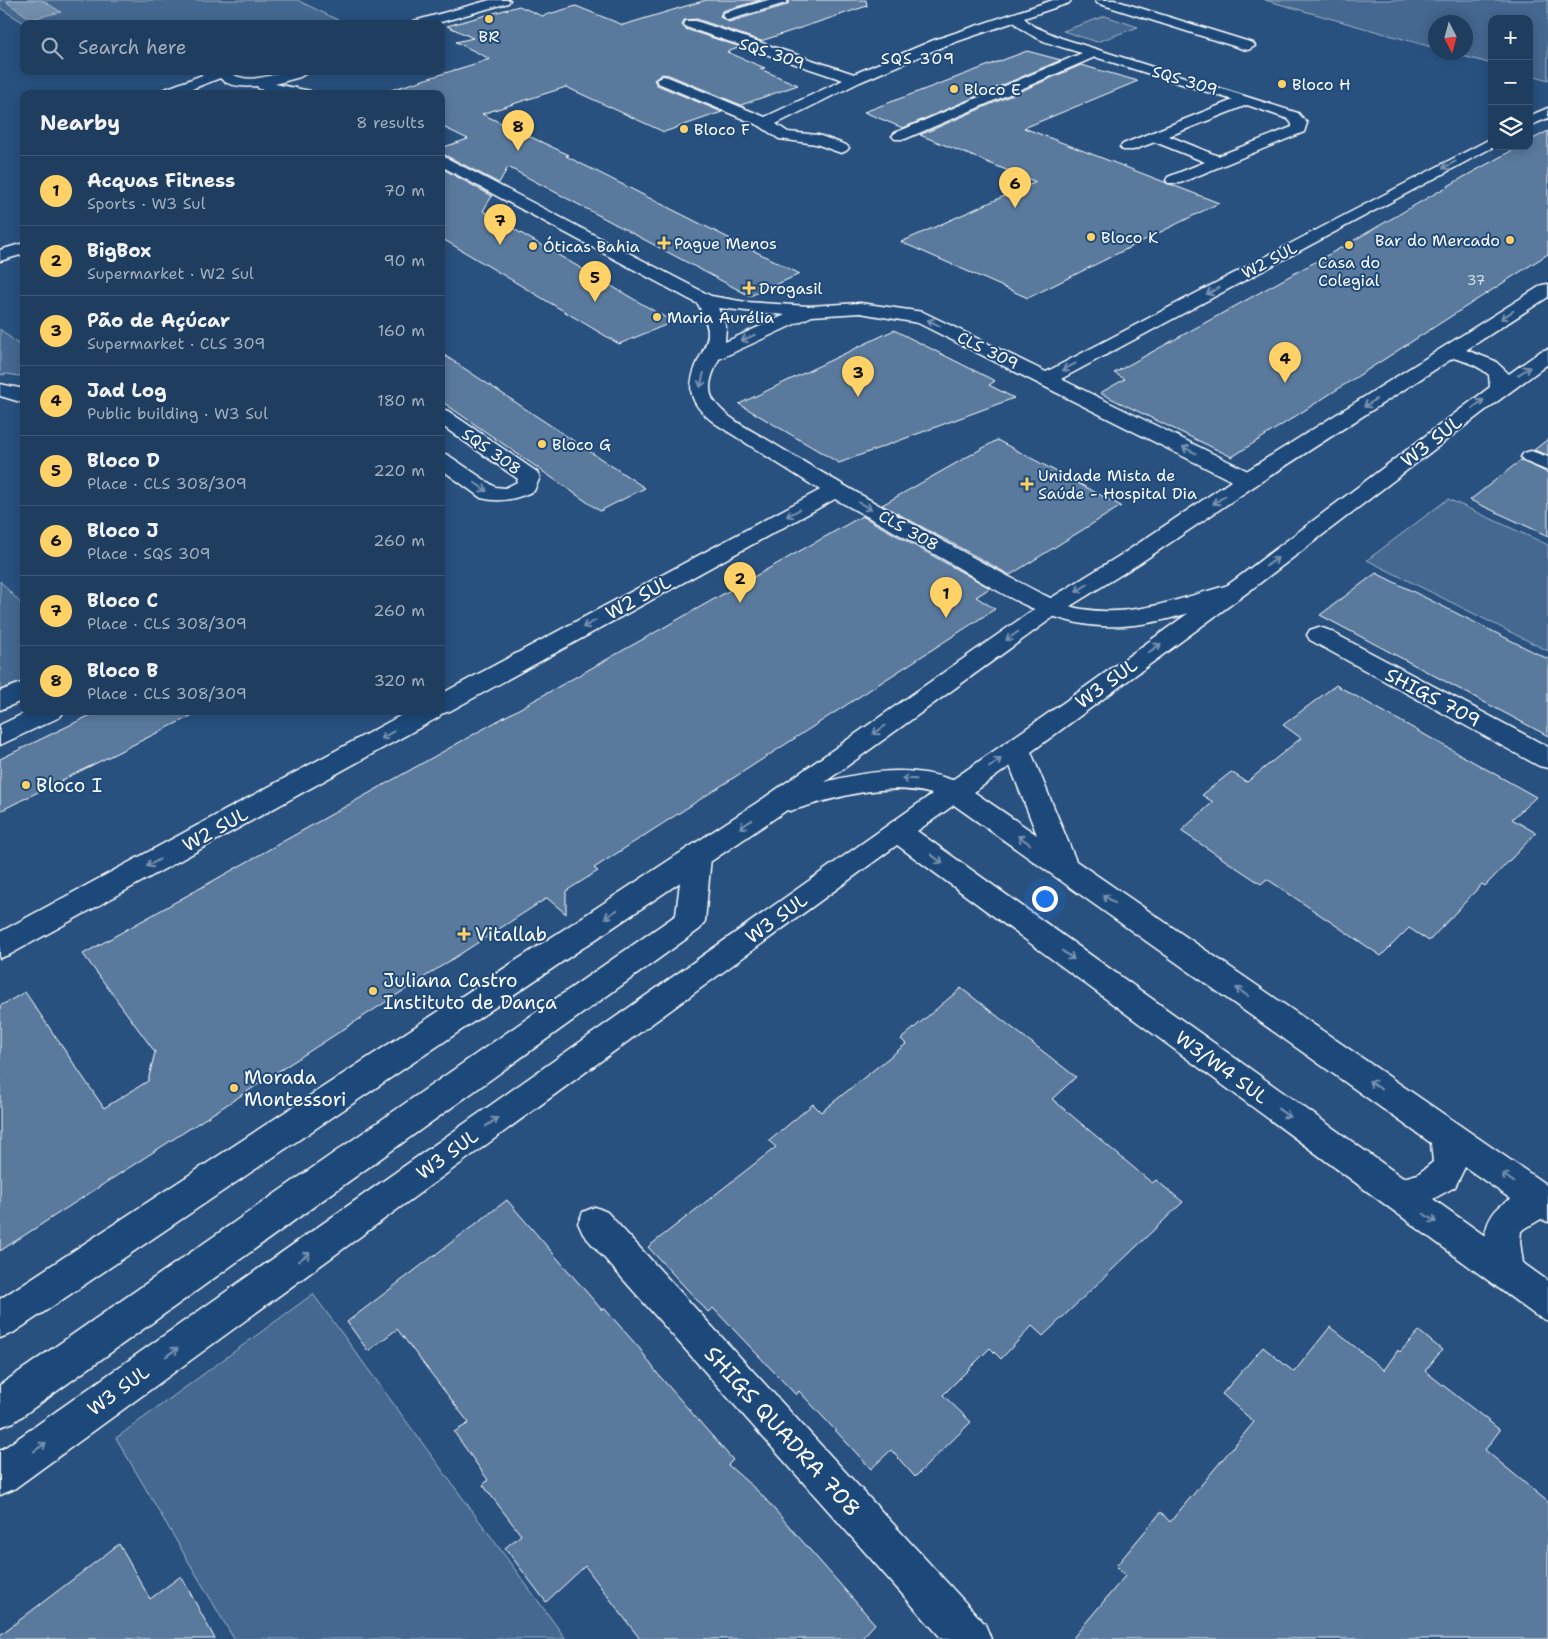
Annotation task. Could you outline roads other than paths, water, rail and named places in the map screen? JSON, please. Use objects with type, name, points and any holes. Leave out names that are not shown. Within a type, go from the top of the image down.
[{"type":"street","points":[[433,20],[504,0]]},
{"type":"street","name":"SQS 309","points":[[728,16],[782,0]]},
{"type":"street","points":[[764,123],[855,79],[939,43],[1017,18],[1065,0]]},
{"type":"street","points":[[1101,0],[1248,46]]},
{"type":"street","name":"SQS 309","points":[[1017,18],[1028,29],[1094,53],[1247,100],[1293,116],[1300,123],[1299,129],[1174,180]]},
{"type":"street","name":"SQS 309","points":[[690,24],[855,79]]},
{"type":"street","points":[[900,136],[1094,53]]},
{"type":"street","points":[[176,90],[232,76],[271,80],[301,75]]},
{"type":"street","points":[[232,76],[289,90]]},
{"type":"street","points":[[663,80],[764,123],[784,136],[818,140],[841,148]]},
{"type":"street","name":"SQS 309","points":[[1128,146],[1247,100]]},
{"type":"street","points":[[1533,120],[1548,112]]},
{"type":"street","points":[[1155,136],[1218,162]]},
{"type":"street","name":"W2 SUL","points":[[1046,380],[1488,144]]},
{"type":"street","name":"CLS 309","points":[[445,162],[706,301],[746,307],[809,311],[860,308],[923,318],[1248,480]]},
{"type":"street","points":[[0,256],[20,249]]},
{"type":"street","points":[[0,1320],[774,805],[1052,608],[1132,558],[1248,480],[1544,293]]},
{"type":"street","name":"CLS 308","points":[[706,301],[716,325],[718,336],[701,378],[700,388],[708,406],[731,425],[835,490],[1024,595],[1052,608],[1080,616],[1131,619],[1175,610],[1233,590]]},
{"type":"street","points":[[711,355],[809,311]]},
{"type":"street","points":[[1451,352],[1475,358],[1490,365],[1499,373],[1500,388]]},
{"type":"street","name":"W3 SUL","points":[[0,1475],[897,831],[956,792],[1357,499],[1500,388],[1548,355]]},
{"type":"street","points":[[0,390],[20,395]]},
{"type":"street","name":"SQS 308","points":[[445,418],[529,477],[529,481],[526,486],[509,494],[489,492],[445,462]]},
{"type":"street","name":"W2 SUL","points":[[445,703],[835,490]]},
{"type":"street","name":"SHIGS 709","points":[[1318,635],[1548,759]]},
{"type":"street","points":[[0,701],[20,692]]},
{"type":"street","points":[[0,736],[44,715]]},
{"type":"street","name":"W2 SUL","points":[[0,946],[423,715]]},
{"type":"street","points":[[1016,748],[1064,868]]},
{"type":"street","points":[[774,805],[844,787],[891,780],[935,782],[956,792],[1545,1204]]},
{"type":"street","name":"W3/W4 SUL","points":[[897,831],[1548,1303]]},
{"type":"street","points":[[0,1408],[690,921],[697,857]]},
{"type":"street","points":[[1398,1195],[1429,1186],[1442,1176],[1450,1163],[1446,1135]]},
{"type":"street","points":[[1507,1272],[1501,1247],[1503,1232],[1511,1216],[1545,1204]]},
{"type":"street","name":"SHIGS QUADRA 708","points":[[595,1223],[970,1639]]},
{"type":"place","name":"BR","points":[[489,19]]},
{"type":"place","name":"Bloco H","points":[[1282,84]]},
{"type":"place","name":"Bloco E","points":[[954,89]]},
{"type":"place","name":"Bloco F","points":[[684,129]]},
{"type":"place","name":"Bloco B","points":[[518,151]]},
{"type":"place","name":"Bloco J","points":[[1015,208]]},
{"type":"place","name":"Bloco K","points":[[1091,237]]},
{"type":"place","name":"Bar do Mercado","points":[[1510,240]]},
{"type":"place","name":"Pague Menos","points":[[664,243]]},
{"type":"place","name":"Bloco C","points":[[500,245]]},
{"type":"place","name":"Casa do Colegial","points":[[1349,245]]},
{"type":"place","name":"Óticas Bahia","points":[[533,246]]},
{"type":"place","name":"Drogasil","points":[[749,288]]},
{"type":"place","name":"Bloco D","points":[[595,302]]},
{"type":"place","name":"Maria Aurélia","points":[[657,317]]},
{"type":"place","name":"Jad Log","points":[[1285,383]]},
{"type":"place","name":"Pão de Açúcar","points":[[858,397]]},
{"type":"place","name":"Bloco G","points":[[542,444]]},
{"type":"place","name":"Unidade Mista de Saúde - Hospital Dia","points":[[1027,484]]},
{"type":"place","name":"BigBox","points":[[740,603]]},
{"type":"place","name":"Acquas Fitness","points":[[946,618]]},
{"type":"place","name":"Bloco I","points":[[26,785]]},
{"type":"place","name":"Vitallab","points":[[464,934]]},
{"type":"place","name":"Juliana Castro Instituto de Dança","points":[[373,991]]},
{"type":"place","name":"Morada Montessori","points":[[234,1088]]},
{"type":"district","name":"SQS 309","points":[[918,58]]}]
